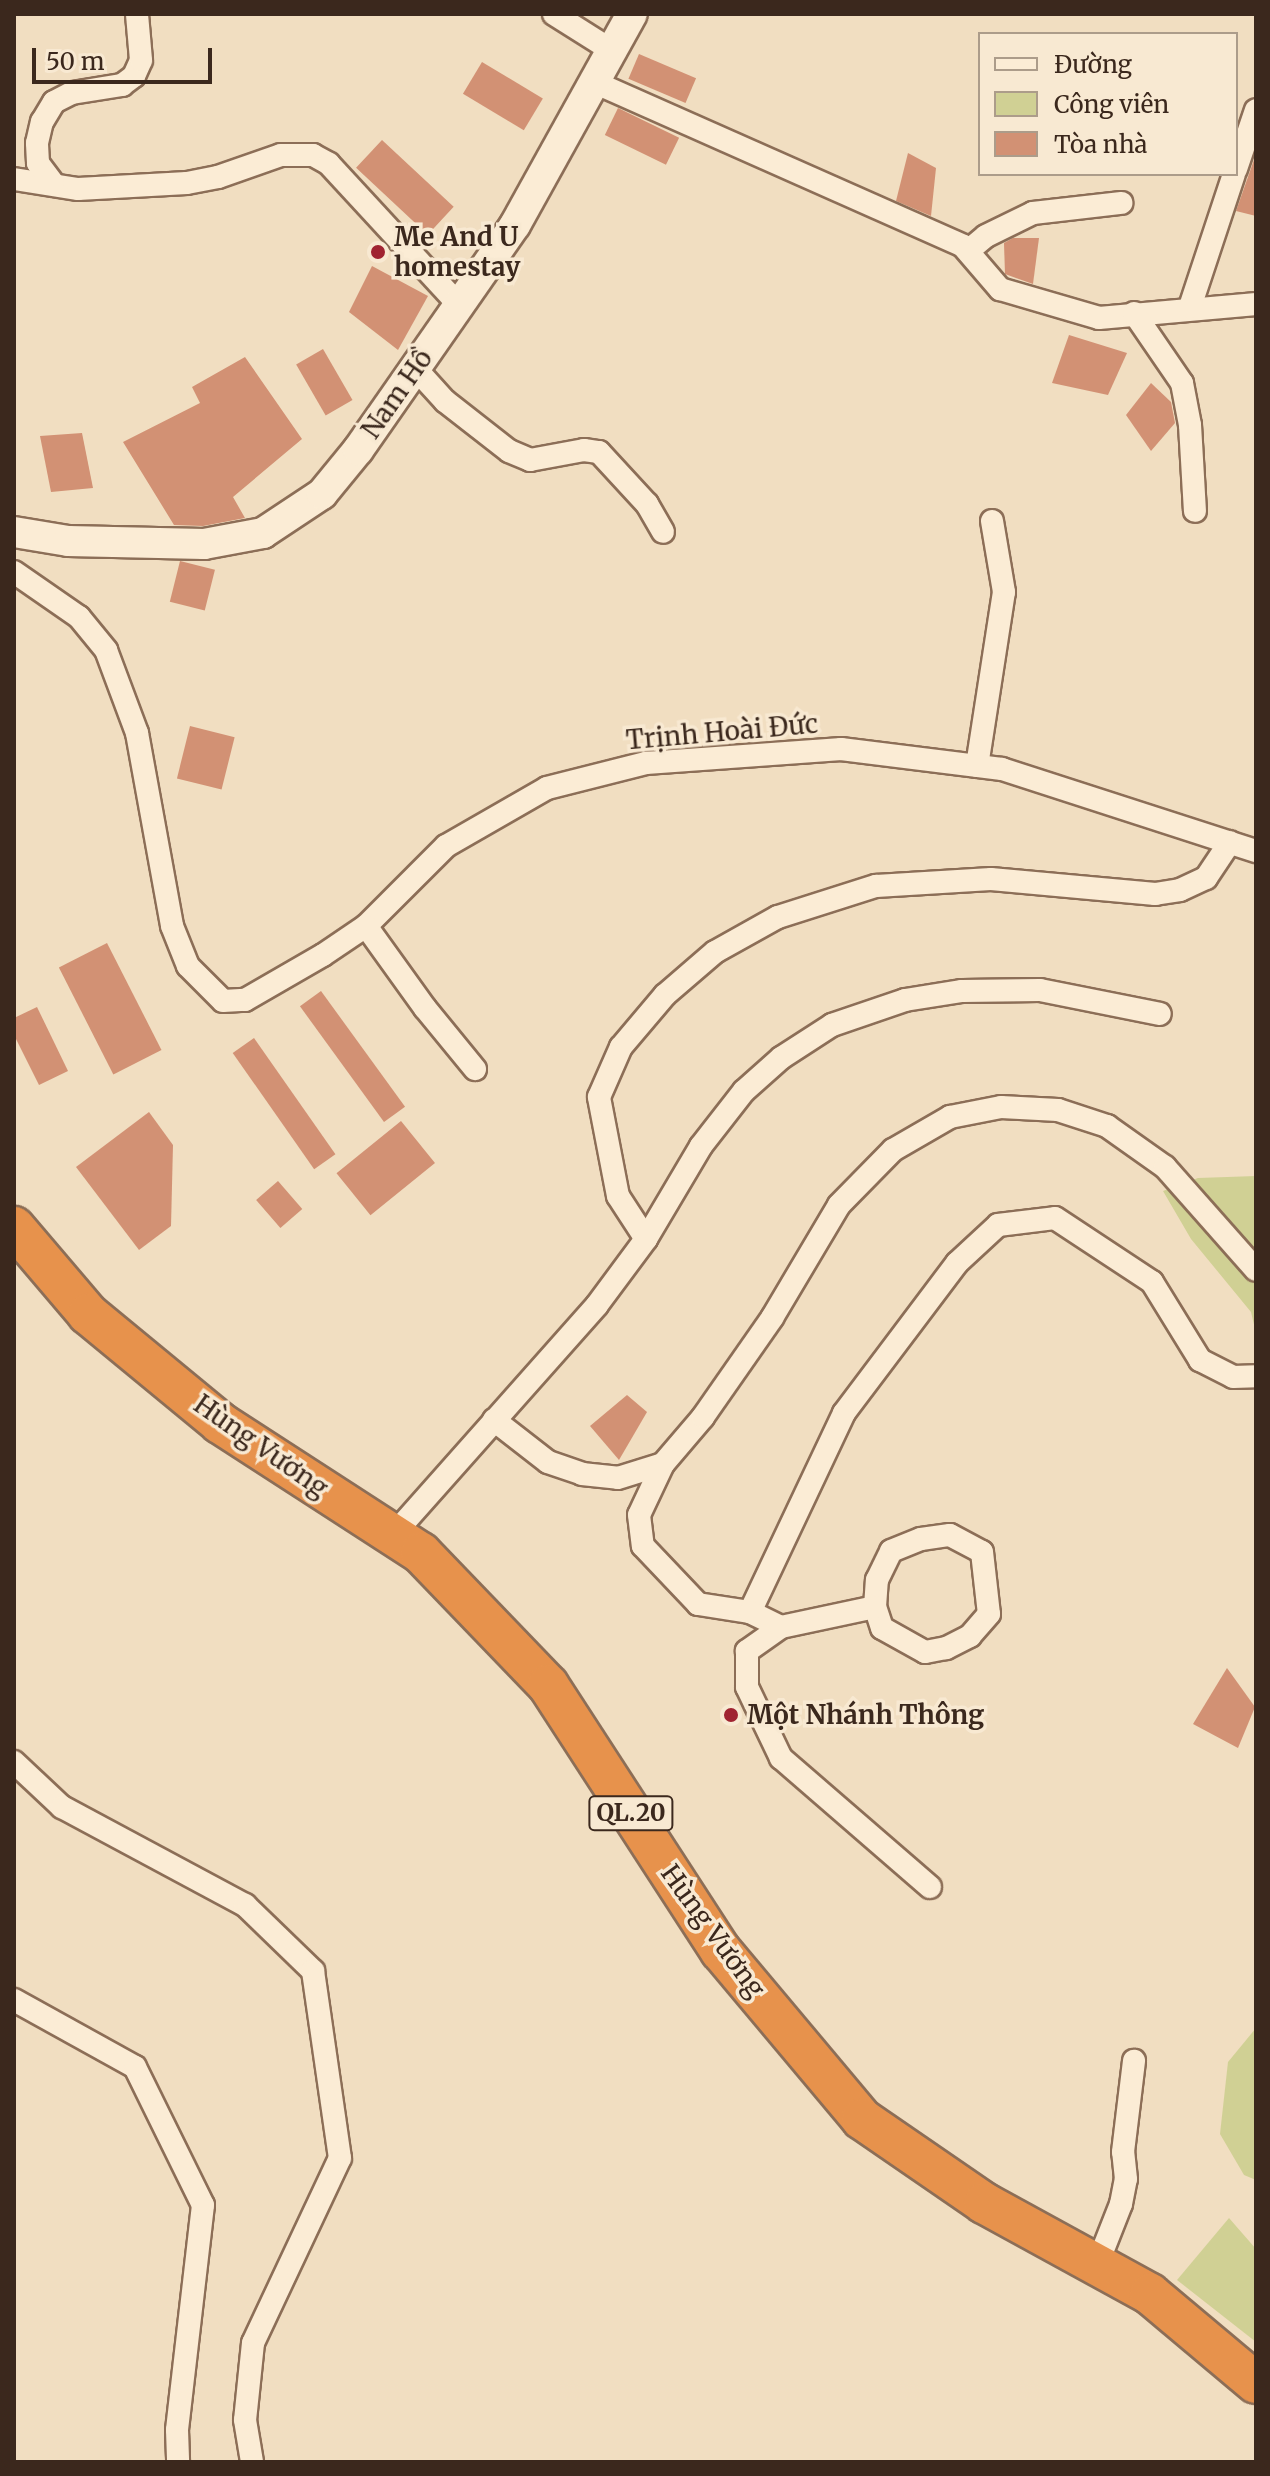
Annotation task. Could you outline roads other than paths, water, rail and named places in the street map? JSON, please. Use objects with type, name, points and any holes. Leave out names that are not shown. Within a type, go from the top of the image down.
[{"type":"highway","name":"Hùng Vương","points":[[14,1227],[88,1314],[220,1423],[421,1553],[548,1685],[721,1951],[862,2119],[984,2203],[1150,2294],[1256,2383]]},
{"type":"street","points":[[53,183],[38,163],[37,143],[42,122],[54,102],[72,93],[122,85],[134,76],[141,60],[137,14]]},
{"type":"street","points":[[554,14],[614,52]]},
{"type":"street","name":"Nam Hồ","points":[[14,532],[68,541],[204,544],[263,533],[322,494],[358,450],[515,225],[614,52],[632,14]]},
{"type":"street","points":[[596,83],[968,251],[1000,289],[1099,318],[1190,307],[1256,304]]},
{"type":"street","points":[[1238,163],[1256,110]]},
{"type":"street","points":[[14,179],[78,189],[187,183],[218,177],[281,155],[313,155],[329,164],[459,305]]},
{"type":"street","points":[[1190,307],[1234,176]]},
{"type":"street","points":[[968,251],[986,236],[1033,213],[1121,203]]},
{"type":"street","points":[[1134,313],[1182,383],[1190,425],[1195,511]]},
{"type":"street","points":[[415,368],[445,401],[520,456],[530,460],[584,450],[599,452],[647,504],[663,532]]},
{"type":"street","points":[[977,766],[1004,592],[992,521]]},
{"type":"street","name":"Trịnh Hoài Đức","points":[[14,572],[79,617],[106,650],[137,733],[172,926],[188,966],[223,1001],[245,1000],[366,926],[446,846],[547,788],[646,763],[841,749],[977,766],[1033,778],[1256,851]]},
{"type":"street","points":[[646,1239],[618,1196],[606,1151],[599,1097],[621,1047],[665,995],[715,952],[778,917],[876,886],[991,879],[1155,894],[1180,890],[1206,878],[1230,842]]},
{"type":"street","points":[[366,926],[425,1008],[475,1069]]},
{"type":"street","points":[[393,1535],[597,1305],[646,1239],[701,1146],[744,1091],[781,1058],[832,1025],[905,1000],[962,991],[1040,990],[1160,1014]]},
{"type":"street","points":[[781,1627],[750,1612],[698,1604],[643,1546],[639,1515],[663,1464],[703,1417],[772,1318],[839,1205],[893,1150],[950,1117],[1001,1107],[1058,1110],[1107,1126],[1165,1167],[1256,1270]]},
{"type":"street","points":[[750,1612],[844,1413],[957,1263],[998,1225],[1055,1218],[1152,1282],[1200,1360],[1233,1377],[1256,1376]]},
{"type":"street","points":[[494,1420],[548,1462],[582,1474],[618,1478],[663,1464]]},
{"type":"street","points":[[950,1535],[982,1552],[989,1614],[970,1636],[946,1648],[925,1652],[882,1628],[875,1607],[877,1580],[891,1551],[921,1539],[950,1535]]},
{"type":"street","points":[[875,1607],[781,1627],[747,1651],[747,1687],[781,1758],[930,1887]]},
{"type":"street","points":[[14,1762],[62,1807],[245,1905],[313,1971],[340,2158],[253,2343],[245,2420],[252,2462]]},
{"type":"street","points":[[14,2000],[135,2067],[203,2205],[177,2430],[178,2462]]},
{"type":"street","points":[[1097,2265],[1121,2204],[1126,2179],[1123,2152],[1134,2061]]},
{"type":"place","name":"Me And U homestay","points":[[378,252]]},
{"type":"place","name":"Một Nhánh Thông","points":[[731,1715]]}]
